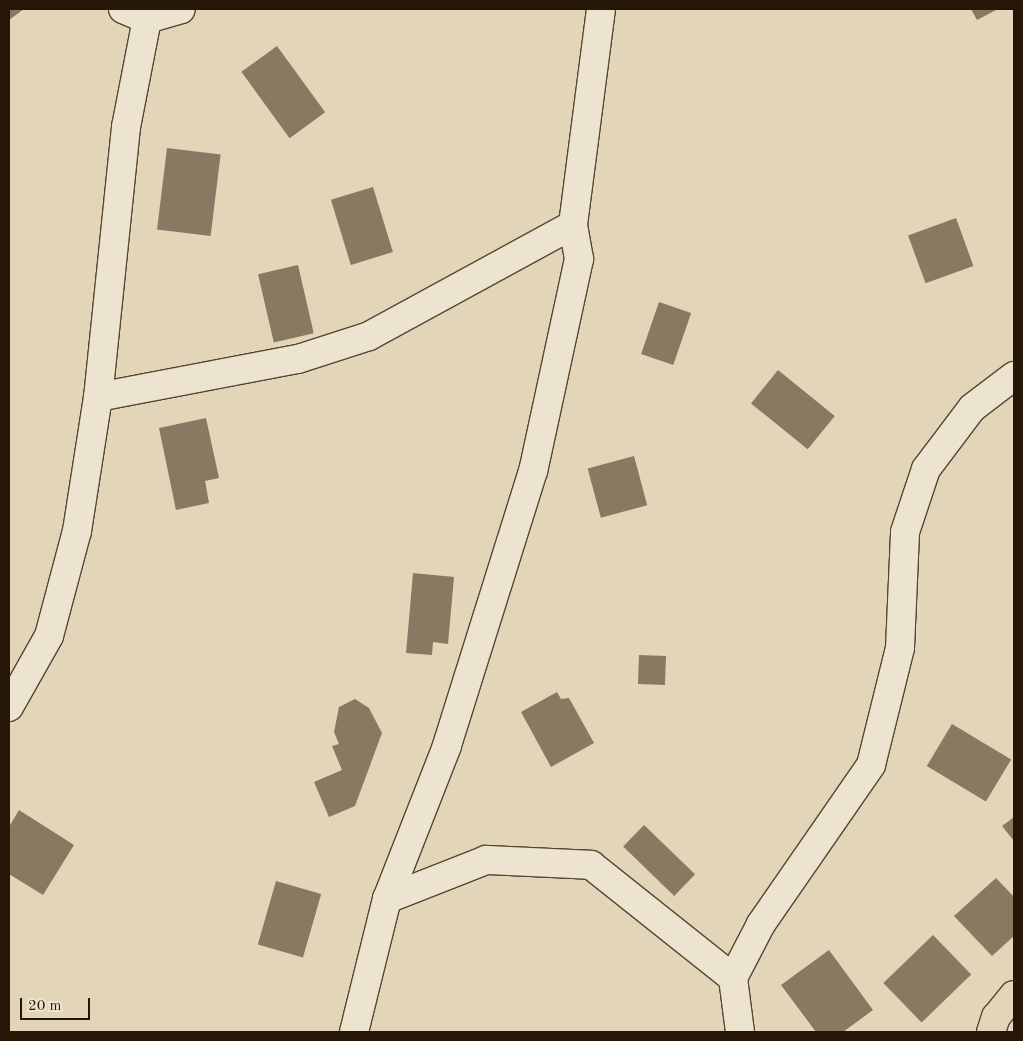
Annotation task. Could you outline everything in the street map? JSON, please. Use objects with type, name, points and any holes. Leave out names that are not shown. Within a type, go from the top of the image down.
[{"type":"main road","points":[[991,1032],[996,1017],[1014,995]]},
{"type":"street","points":[[9,707],[49,636],[77,531],[98,397],[126,127],[135,14],[181,9]]},
{"type":"street","points":[[354,1032],[387,899],[447,746],[533,471],[579,258],[573,225],[601,9]]},
{"type":"street","points":[[98,397],[298,359],[369,336],[573,225]]},
{"type":"street","points":[[740,1032],[733,978],[761,924],[871,765],[900,648],[905,532],[926,468],[972,408],[1014,376]]},
{"type":"street","points":[[387,899],[486,860],[592,865],[733,978]]},
{"type":"building","points":[[9,9],[24,9],[9,20]]},
{"type":"building","points":[[971,9],[998,9],[977,20]]},
{"type":"building","points":[[277,46],[325,112],[290,138],[241,72]]},
{"type":"building","points":[[167,148],[221,155],[211,236],[157,229]]},
{"type":"building","points":[[373,187],[393,252],[351,265],[331,200]]},
{"type":"building","points":[[956,218],[973,266],[926,283],[908,235]]},
{"type":"building","points":[[298,265],[314,333],[274,342],[258,274]]},
{"type":"building","points":[[659,302],[691,313],[673,365],[641,354]]},
{"type":"building","points":[[778,370],[835,416],[808,449],[751,403]]},
{"type":"building","points":[[206,418],[219,478],[205,481],[209,503],[176,510],[159,428]]},
{"type":"building","points":[[634,456],[647,505],[601,518],[588,468]]},
{"type":"building","points":[[413,573],[454,577],[448,644],[433,642],[432,655],[406,653]]},
{"type":"building","points":[[639,655],[666,656],[665,685],[638,684]]},
{"type":"building","points":[[557,692],[561,699],[569,698],[594,743],[551,767],[521,712]]},
{"type":"building","points":[[355,699],[369,708],[382,733],[355,806],[329,817],[314,782],[342,770],[332,746],[339,744],[334,732],[339,707]]},
{"type":"building","points":[[952,724],[1011,760],[986,802],[927,766]]},
{"type":"building","points":[[19,810],[74,845],[43,895],[9,874],[9,827]]},
{"type":"building","points":[[1014,817],[1014,841],[1002,826]]},
{"type":"building","points":[[644,825],[695,874],[674,896],[623,847]]},
{"type":"building","points":[[996,878],[1014,897],[1014,936],[992,956],[954,916]]},
{"type":"building","points":[[276,881],[321,894],[303,957],[258,944]]},
{"type":"building","points":[[933,935],[971,975],[922,1022],[883,983]]},
{"type":"building","points":[[829,950],[873,1010],[843,1032],[816,1032],[781,985]]}]
